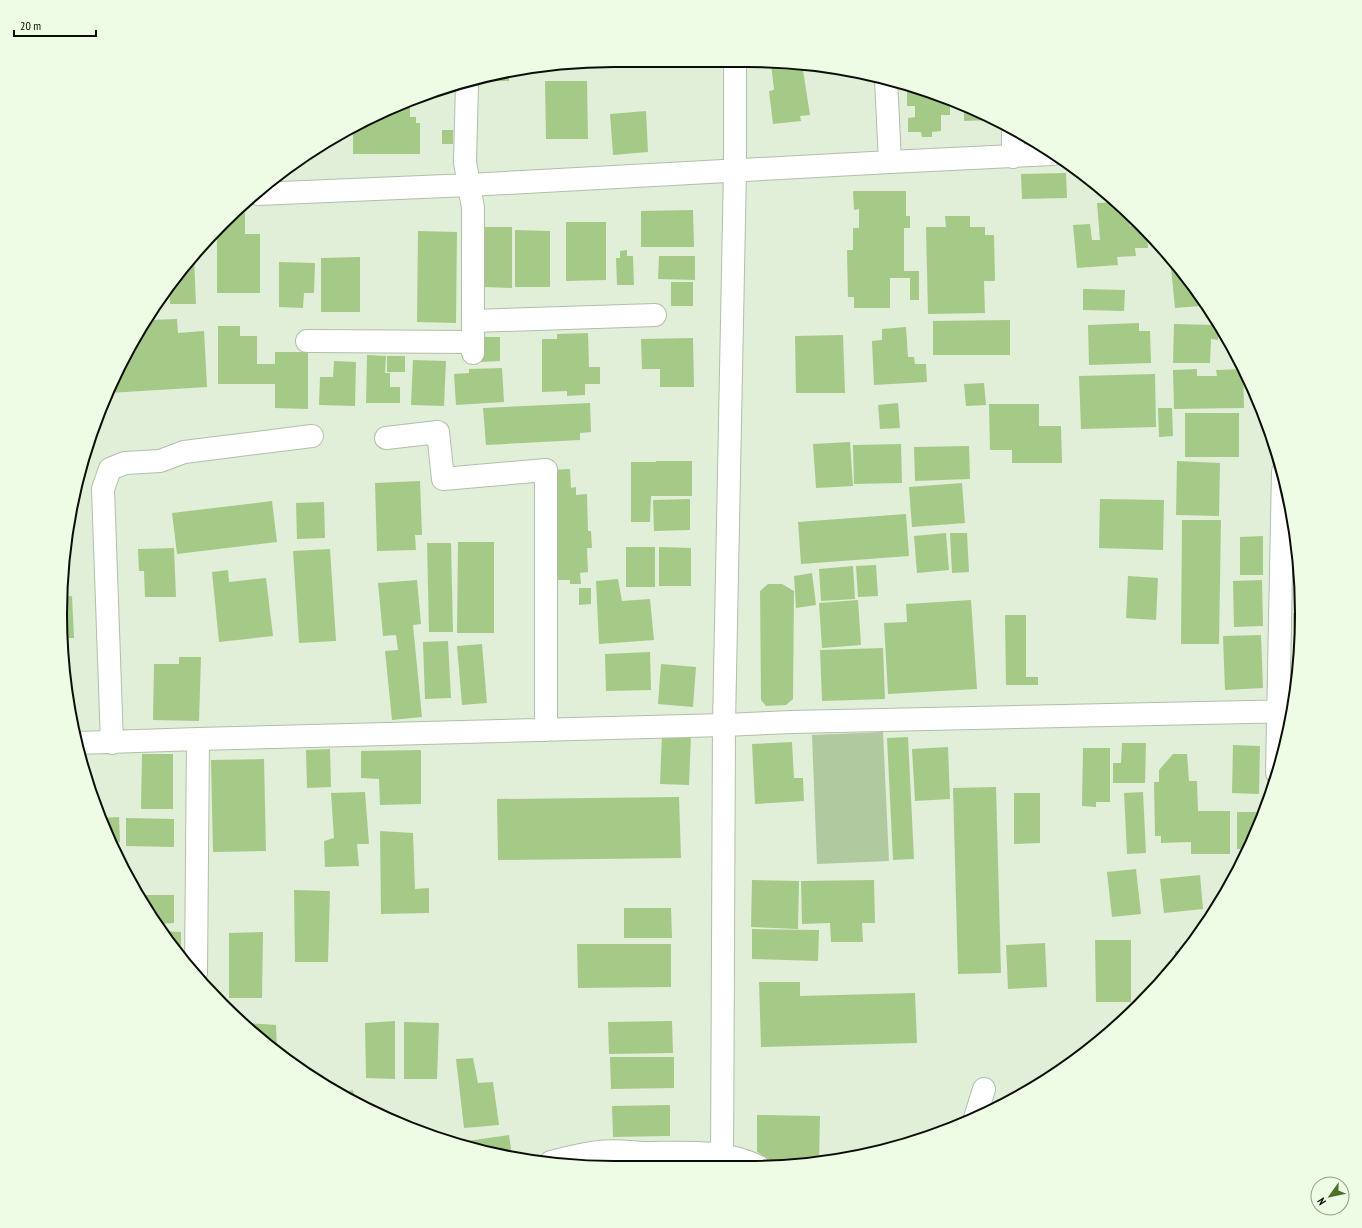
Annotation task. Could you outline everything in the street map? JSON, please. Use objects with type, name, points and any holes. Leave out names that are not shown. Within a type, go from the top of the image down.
[{"type":"street","points":[[723,1161],[724,725],[736,67]]},
{"type":"street","points":[[886,85],[890,162]]},
{"type":"street","points":[[467,87],[466,162],[473,208],[473,338]]},
{"type":"street","points":[[1013,157],[1014,136]]},
{"type":"street","points":[[264,194],[469,185],[1045,155]]},
{"type":"street","points":[[307,341],[473,338],[655,315]]},
{"type":"street","points":[[386,438],[438,432],[443,479],[546,470],[546,730]]},
{"type":"street","points":[[112,743],[103,489],[110,469],[125,462],[160,461],[184,452],[312,436]]},
{"type":"street","points":[[1283,504],[1285,711],[1283,724]]},
{"type":"street","points":[[83,743],[724,725],[800,721],[1285,711]]},
{"type":"street","points":[[196,967],[198,739]]},
{"type":"street","points":[[977,1110],[984,1089]]},
{"type":"street","points":[[565,1159],[600,1152],[693,1153],[723,1161],[749,1161]]},
{"type":"green space","points":[[883,732],[889,861],[817,864],[812,735]]},
{"type":"building","points":[[771,68],[803,70],[810,115],[800,116],[801,121],[773,124],[769,91],[774,90]]},
{"type":"building","points":[[509,78],[509,81],[494,81]]},
{"type":"building","points":[[545,81],[587,81],[588,139],[546,139]]},
{"type":"building","points":[[907,91],[950,106],[950,115],[941,115],[941,131],[932,132],[932,137],[922,137],[921,132],[908,132],[908,118],[915,117],[915,106],[907,106]]},
{"type":"building","points":[[410,107],[410,117],[416,117],[416,123],[420,123],[420,154],[353,154],[353,133],[372,123]]},
{"type":"building","points":[[646,111],[648,152],[613,155],[610,114]]},
{"type":"building","points":[[964,112],[984,120],[964,121]]},
{"type":"building","points":[[442,130],[453,130],[453,144],[442,144]]},
{"type":"building","points":[[1066,173],[1067,198],[1022,199],[1021,174]]},
{"type":"building","points":[[853,191],[906,191],[906,216],[910,216],[910,228],[904,228],[904,271],[919,271],[919,300],[910,300],[910,278],[890,278],[890,308],[854,308],[854,297],[848,297],[847,250],[853,250],[853,228],[859,228],[859,209],[854,210]]},
{"type":"building","points":[[1097,203],[1109,203],[1130,222],[1130,226],[1133,226],[1147,241],[1148,248],[1135,248],[1136,256],[1117,257],[1118,265],[1077,268],[1073,225],[1090,224],[1092,240],[1100,240]]},
{"type":"building","points":[[693,210],[694,247],[641,247],[641,211]]},
{"type":"building","points":[[242,213],[245,213],[245,234],[260,234],[260,293],[217,293],[217,238]]},
{"type":"building","points":[[945,216],[970,216],[970,227],[985,227],[985,235],[994,235],[995,281],[984,281],[985,313],[928,314],[926,227],[946,227]]},
{"type":"building","points":[[566,222],[606,222],[606,280],[566,281]]},
{"type":"building","points":[[485,227],[512,227],[512,288],[485,287]]},
{"type":"building","points":[[515,230],[550,231],[550,287],[515,287]]},
{"type":"building","points":[[418,231],[457,232],[456,323],[417,322]]},
{"type":"building","points":[[627,250],[627,256],[633,256],[634,285],[617,285],[616,258],[620,258],[620,251]]},
{"type":"building","points":[[659,256],[695,256],[695,280],[658,279]]},
{"type":"building","points":[[360,257],[360,312],[321,312],[321,258]]},
{"type":"building","points":[[279,262],[315,263],[314,293],[304,293],[303,308],[279,307]]},
{"type":"building","points":[[194,264],[196,304],[170,304],[170,295]]},
{"type":"building","points":[[1171,268],[1200,306],[1175,308]]},
{"type":"building","points":[[671,282],[693,282],[693,306],[671,306]]},
{"type":"building","points":[[1083,289],[1125,290],[1124,311],[1083,310]]},
{"type":"building","points":[[177,319],[178,333],[204,331],[207,387],[114,393],[123,372],[153,320]]},
{"type":"building","points":[[1010,320],[1010,355],[933,355],[933,321]]},
{"type":"building","points":[[1139,323],[1139,331],[1150,331],[1151,363],[1089,365],[1088,325]]},
{"type":"building","points":[[1174,324],[1212,325],[1218,334],[1218,340],[1211,339],[1210,363],[1173,363]]},
{"type":"building","points":[[218,326],[240,326],[240,336],[257,336],[257,364],[275,364],[275,352],[308,352],[308,409],[275,408],[275,384],[218,384]]},
{"type":"building","points":[[906,327],[908,357],[914,357],[915,364],[926,364],[927,382],[874,385],[872,341],[882,340],[882,329]]},
{"type":"building","points":[[588,333],[589,367],[600,367],[600,384],[585,384],[585,395],[567,396],[567,391],[542,392],[542,339],[557,339],[557,334]]},
{"type":"building","points":[[843,335],[845,393],[796,393],[795,336]]},
{"type":"building","points":[[479,337],[500,337],[500,361],[479,362]]},
{"type":"building","points":[[693,338],[694,387],[660,387],[660,369],[642,369],[641,339]]},
{"type":"building","points":[[367,355],[386,356],[385,373],[390,373],[390,387],[400,387],[400,403],[366,403]]},
{"type":"building","points":[[387,356],[405,356],[405,372],[387,372]]},
{"type":"building","points":[[413,360],[446,361],[444,406],[411,405]]},
{"type":"building","points":[[334,361],[356,362],[355,406],[319,405],[320,377],[333,377]]},
{"type":"building","points":[[502,368],[504,402],[456,405],[454,374],[469,373],[469,369]]},
{"type":"building","points":[[1197,369],[1197,376],[1217,376],[1216,370],[1237,369],[1243,382],[1244,408],[1174,409],[1173,370]]},
{"type":"building","points":[[1155,374],[1156,427],[1081,429],[1079,376]]},
{"type":"building","points":[[984,383],[986,405],[966,406],[964,384]]},
{"type":"building","points":[[590,403],[591,432],[580,433],[580,440],[486,445],[483,408]]},
{"type":"building","points":[[898,403],[900,428],[880,429],[878,405]]},
{"type":"building","points":[[989,404],[1039,404],[1039,426],[1061,426],[1062,463],[1012,463],[1012,450],[990,450]]},
{"type":"building","points":[[1158,408],[1172,408],[1173,436],[1159,437]]},
{"type":"building","points":[[1185,413],[1239,413],[1239,457],[1185,457]]},
{"type":"building","points":[[850,442],[853,486],[816,488],[813,444]]},
{"type":"building","points":[[901,444],[902,483],[854,484],[853,445]]},
{"type":"building","points":[[969,446],[970,479],[915,481],[914,447]]},
{"type":"building","points":[[692,461],[692,496],[651,496],[650,522],[631,522],[631,462]]},
{"type":"building","points":[[1177,461],[1220,463],[1219,516],[1176,515]]},
{"type":"building","points":[[570,469],[571,488],[576,487],[576,495],[587,494],[588,531],[591,531],[592,548],[587,548],[588,572],[580,573],[581,584],[570,584],[570,580],[554,580],[550,470]]},
{"type":"building","points":[[420,481],[422,535],[415,535],[416,550],[377,551],[375,483]]},
{"type":"building","points":[[962,483],[965,523],[912,527],[909,487]]},
{"type":"building","points":[[690,499],[690,530],[654,531],[653,500]]},
{"type":"building","points":[[1100,499],[1164,500],[1163,550],[1099,548]]},
{"type":"building","points":[[272,501],[277,542],[177,554],[172,513]]},
{"type":"building","points":[[324,502],[325,538],[297,539],[296,503]]},
{"type":"building","points":[[906,514],[909,556],[801,564],[798,522]]},
{"type":"building","points":[[1182,520],[1221,520],[1219,644],[1181,644]]},
{"type":"building","points":[[946,533],[949,570],[917,573],[914,536]]},
{"type":"building","points":[[950,533],[967,533],[969,572],[952,573]]},
{"type":"building","points":[[1263,536],[1263,575],[1240,575],[1240,537]]},
{"type":"building","points":[[458,542],[494,542],[494,633],[457,633]]},
{"type":"building","points":[[427,543],[451,543],[453,632],[429,632]]},
{"type":"building","points":[[626,547],[655,547],[655,587],[626,587]]},
{"type":"building","points":[[659,547],[691,548],[691,586],[659,586]]},
{"type":"building","points":[[174,548],[176,597],[145,597],[144,571],[139,571],[138,549]]},
{"type":"building","points":[[330,549],[336,641],[299,643],[293,551]]},
{"type":"building","points":[[876,565],[878,596],[858,597],[856,566]]},
{"type":"building","points":[[853,566],[855,599],[821,601],[819,569]]},
{"type":"building","points":[[228,570],[229,582],[266,578],[273,636],[219,642],[212,572]]},
{"type":"building","points":[[812,573],[816,605],[796,608],[794,576]]},
{"type":"building","points":[[1128,576],[1158,578],[1156,620],[1126,618]]},
{"type":"building","points":[[618,579],[622,601],[650,599],[654,640],[599,644],[596,581]]},
{"type":"building","points":[[417,580],[421,624],[413,625],[422,717],[392,720],[385,651],[398,650],[396,635],[383,636],[378,583]]},
{"type":"building","points":[[1262,580],[1263,626],[1234,627],[1233,581]]},
{"type":"building","points":[[768,584],[782,584],[794,591],[793,699],[786,705],[766,706],[761,700],[760,591]]},
{"type":"building","points":[[579,588],[591,588],[591,604],[579,605]]},
{"type":"building","points":[[67,596],[72,596],[74,638],[68,638]]},
{"type":"building","points":[[858,600],[861,645],[822,648],[819,603]]},
{"type":"building","points":[[971,600],[977,689],[888,694],[884,623],[907,622],[906,604]]},
{"type":"building","points":[[1293,613],[1295,613],[1294,644]]},
{"type":"building","points":[[1005,615],[1026,615],[1026,677],[1038,677],[1038,685],[1006,685]]},
{"type":"building","points":[[1261,635],[1263,688],[1225,690],[1223,636]]},
{"type":"building","points":[[448,641],[451,698],[425,699],[423,642]]},
{"type":"building","points":[[482,644],[487,703],[462,705],[457,646]]},
{"type":"building","points":[[883,648],[885,699],[822,701],[820,650]]},
{"type":"building","points":[[650,652],[651,690],[606,691],[605,654]]},
{"type":"building","points":[[179,657],[201,657],[199,721],[153,720],[154,664],[179,664]]},
{"type":"building","points":[[661,664],[696,667],[693,707],[658,704]]},
{"type":"building","points":[[662,734],[691,735],[689,785],[660,784]]},
{"type":"building","points":[[908,737],[914,859],[893,860],[887,738]]},
{"type":"building","points":[[792,742],[794,778],[803,778],[804,801],[755,804],[752,744]]},
{"type":"building","points":[[1122,743],[1146,743],[1145,783],[1113,783],[1113,763],[1121,763]]},
{"type":"building","points":[[1233,745],[1260,746],[1259,794],[1232,793]]},
{"type":"building","points":[[948,747],[950,799],[915,801],[912,749]]},
{"type":"building","points":[[1083,748],[1110,748],[1110,802],[1096,802],[1096,807],[1082,806]]},
{"type":"building","points":[[330,749],[331,787],[307,788],[306,750]]},
{"type":"building","points":[[421,750],[421,804],[380,805],[379,779],[361,778],[361,751]]},
{"type":"building","points":[[142,754],[173,754],[173,809],[141,809]]},
{"type":"building","points":[[1173,754],[1187,754],[1189,781],[1197,781],[1198,811],[1230,811],[1230,854],[1191,854],[1191,842],[1161,843],[1161,836],[1155,836],[1154,782],[1159,782],[1159,770]]},
{"type":"building","points":[[264,759],[266,851],[213,852],[211,760]]},
{"type":"building","points":[[996,787],[1001,973],[958,974],[953,788]]},
{"type":"building","points":[[365,792],[369,844],[357,844],[359,866],[325,867],[324,841],[334,838],[331,793]]},
{"type":"building","points":[[1143,792],[1146,853],[1127,854],[1124,793]]},
{"type":"building","points":[[1014,793],[1040,793],[1040,843],[1014,844]]},
{"type":"building","points":[[679,797],[681,858],[498,860],[497,799]]},
{"type":"building","points":[[1237,812],[1257,812],[1242,849],[1237,849]]},
{"type":"building","points":[[119,817],[120,842],[117,842],[107,818]]},
{"type":"building","points":[[126,818],[174,819],[174,847],[126,846]]},
{"type":"building","points":[[380,831],[413,833],[415,889],[429,888],[429,913],[381,914]]},
{"type":"building","points":[[1136,869],[1141,914],[1112,917],[1107,872]]},
{"type":"building","points":[[1200,875],[1203,909],[1164,913],[1160,879]]},
{"type":"building","points":[[752,880],[799,881],[798,929],[751,927]]},
{"type":"building","points":[[874,880],[875,923],[862,923],[863,942],[831,942],[830,923],[802,924],[801,881]]},
{"type":"building","points":[[294,890],[330,891],[328,962],[295,962]]},
{"type":"building","points":[[144,895],[174,895],[174,923],[163,924]]},
{"type":"building","points":[[624,908],[671,908],[672,938],[624,938]]},
{"type":"building","points":[[752,929],[819,930],[818,961],[752,959]]},
{"type":"building","points":[[169,931],[181,932],[181,948]]},
{"type":"building","points":[[263,932],[262,998],[229,998],[229,933]]},
{"type":"building","points":[[1095,940],[1131,940],[1131,1002],[1096,1002]]},
{"type":"building","points":[[1045,943],[1047,987],[1008,989],[1006,945]]},
{"type":"building","points":[[577,944],[671,944],[671,987],[578,988]]},
{"type":"building","points":[[759,982],[800,982],[800,996],[915,993],[917,1043],[761,1047]]},
{"type":"building","points":[[395,1021],[395,1079],[366,1078],[365,1023]]},
{"type":"building","points":[[672,1021],[673,1053],[609,1054],[608,1022]]},
{"type":"building","points":[[404,1022],[439,1023],[437,1079],[404,1079]]},
{"type":"building","points":[[251,1023],[276,1025],[277,1044]]},
{"type":"building","points":[[610,1057],[674,1057],[674,1088],[611,1089]]},
{"type":"building","points":[[473,1058],[478,1083],[493,1082],[499,1125],[464,1128],[456,1059]]},
{"type":"building","points":[[353,1090],[354,1096],[347,1091]]},
{"type":"building","points":[[670,1105],[670,1136],[613,1137],[612,1106]]},
{"type":"building","points":[[757,1115],[820,1116],[819,1156],[771,1160],[757,1152]]},
{"type":"building","points":[[509,1135],[511,1151],[507,1150],[468,1141]]}]
